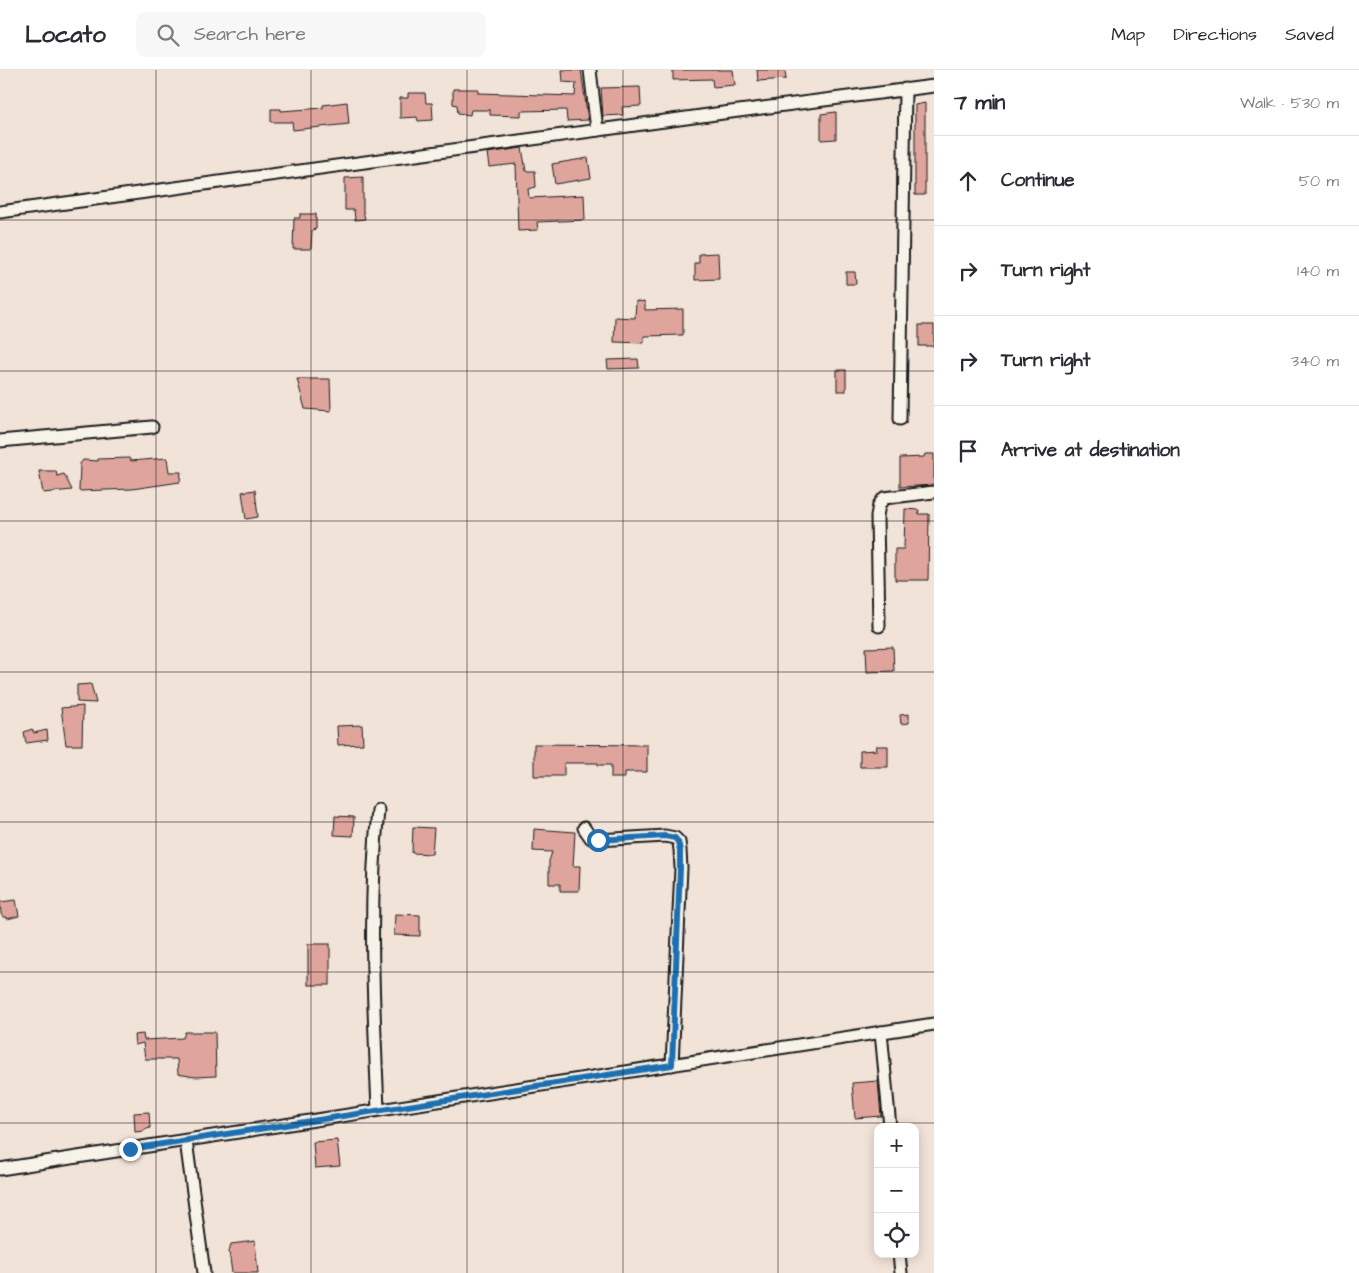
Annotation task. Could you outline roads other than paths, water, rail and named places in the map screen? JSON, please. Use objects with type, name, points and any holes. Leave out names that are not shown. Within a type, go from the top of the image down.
[{"type":"street","points":[[590,70],[597,130]]},
{"type":"street","points":[[0,212],[934,86]]},
{"type":"street","points":[[900,419],[905,90]]},
{"type":"street","points":[[0,441],[152,427]]},
{"type":"street","points":[[879,626],[877,516],[879,505],[884,498],[934,492]]},
{"type":"street","points":[[378,810],[374,886],[373,1001],[378,1110]]},
{"type":"street","points":[[584,828],[590,838],[598,840],[665,836],[675,838],[678,842],[680,868],[672,1065]]},
{"type":"street","points":[[0,1169],[934,1024]]},
{"type":"street","points":[[881,1032],[890,1123]]},
{"type":"street","points":[[186,1141],[204,1273]]},
{"type":"street","points":[[899,1258],[901,1273]]}]
